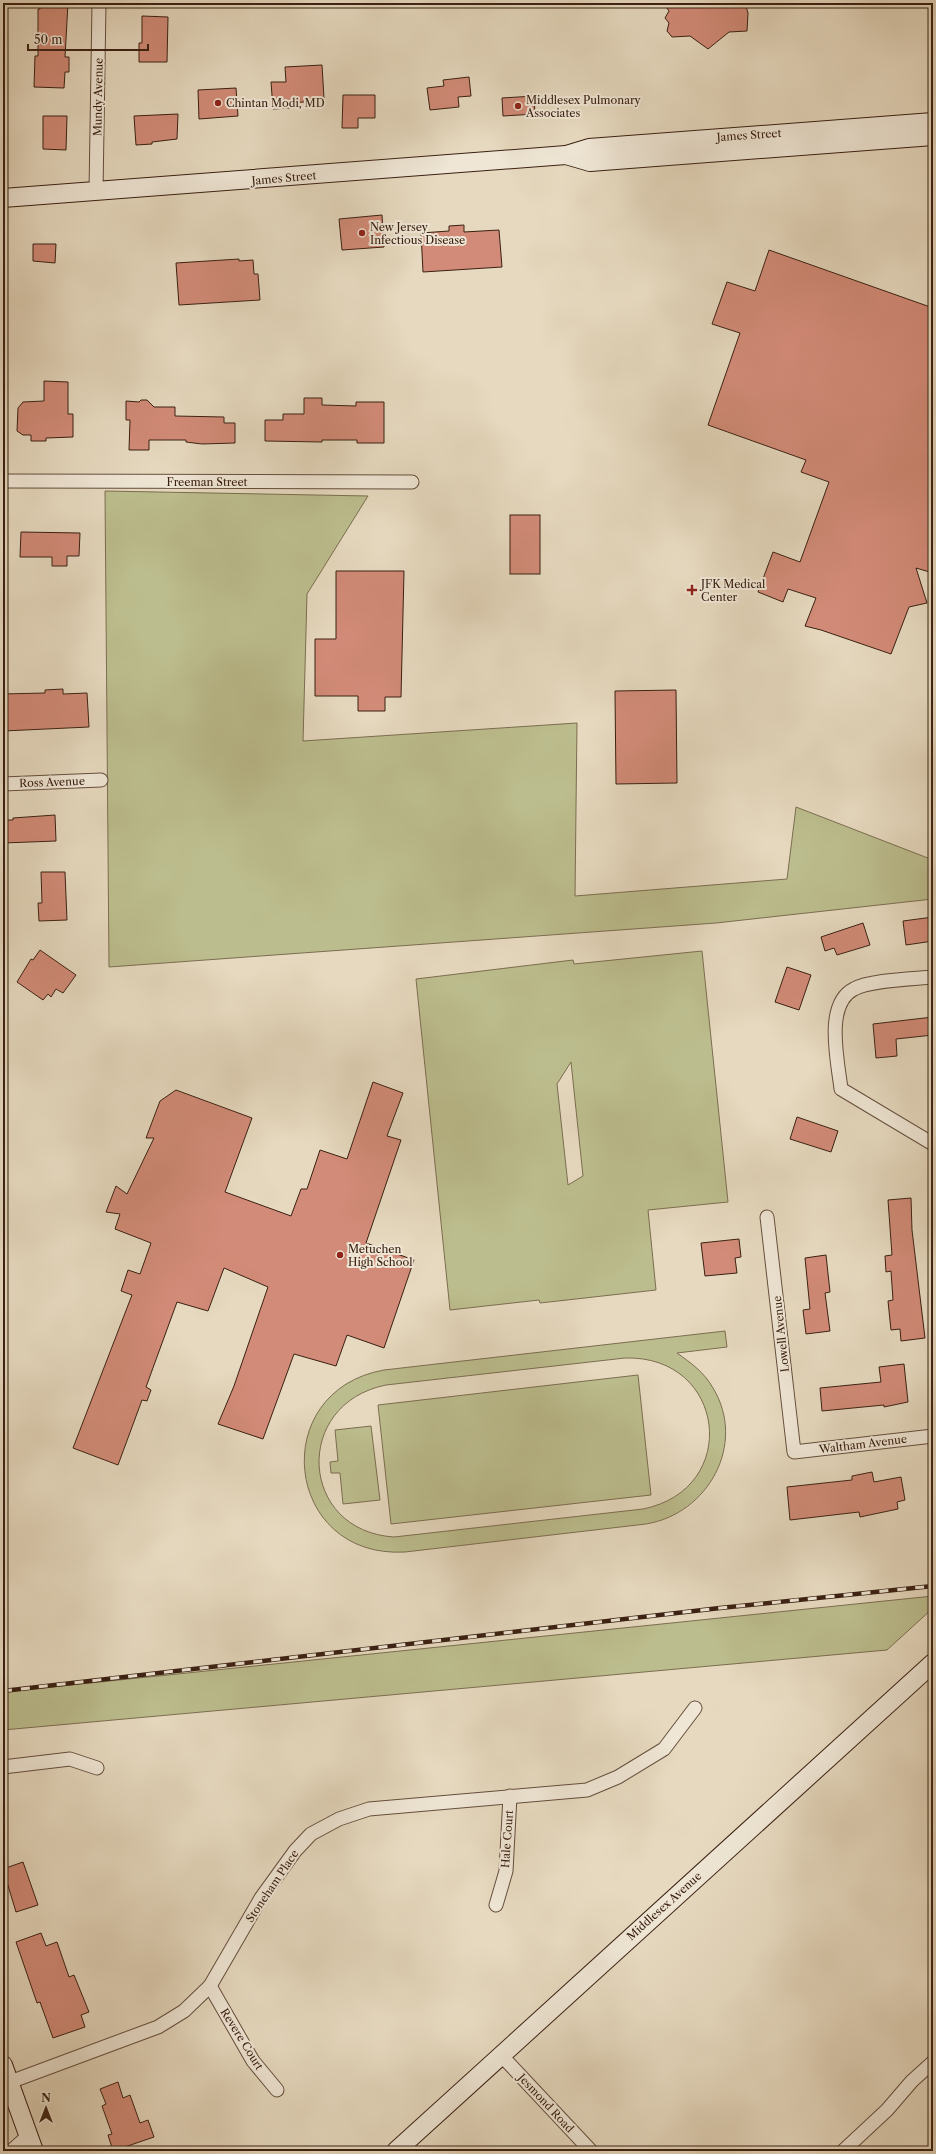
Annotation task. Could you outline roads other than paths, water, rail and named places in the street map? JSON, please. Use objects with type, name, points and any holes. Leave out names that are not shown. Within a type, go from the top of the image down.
[{"type":"street","name":"Mundy Avenue","points":[[96,192],[99,3]]},
{"type":"street","name":"James Street","points":[[3,198],[566,156],[589,148],[933,122]]},
{"type":"street","name":"James Street","points":[[566,156],[590,162],[933,136]]},
{"type":"street","name":"Freeman Street","points":[[3,481],[412,482]]},
{"type":"street","name":"Ross Avenue","points":[[3,784],[101,780]]},
{"type":"street","points":[[933,977],[869,985],[854,989],[843,997],[838,1006],[835,1021],[841,1089],[933,1144]]},
{"type":"street","name":"Lowell Avenue","points":[[767,1217],[794,1452]]},
{"type":"street","name":"Waltham Avenue","points":[[794,1452],[933,1436]]},
{"type":"street","name":"Middlesex Avenue","points":[[396,2151],[933,1663]]},
{"type":"street","name":"Stoneham Place","points":[[10,2082],[158,2027],[184,2011],[210,1986],[261,1898],[295,1851],[311,1834],[339,1819],[369,1809],[587,1790],[618,1777],[664,1748],[695,1708]]},
{"type":"street","points":[[3,1767],[70,1759],[97,1768]]},
{"type":"street","name":"Hale Court","points":[[496,1905],[506,1871],[510,1796]]},
{"type":"street","name":"Revere Court","points":[[210,1986],[253,2061],[277,2090]]},
{"type":"street","name":"Jesmond Road","points":[[501,2055],[591,2151]]},
{"type":"street","points":[[843,2151],[887,2110],[912,2080],[933,2062]]},
{"type":"street","points":[[3,2065],[31,2143],[11,2151]]},
{"type":"railway","points":[[3,1691],[720,1608],[933,1586]]},
{"type":"place","name":"Chintan Modi, MD","points":[[218,103]]},
{"type":"place","name":"Middlesex Pulmonary Associates","points":[[518,106]]},
{"type":"place","name":"New Jersey Infectious Disease","points":[[362,233]]},
{"type":"place","name":"JFK Medical Center","points":[[692,590]]},
{"type":"place","name":"Metuchen High School","points":[[340,1255]]}]
